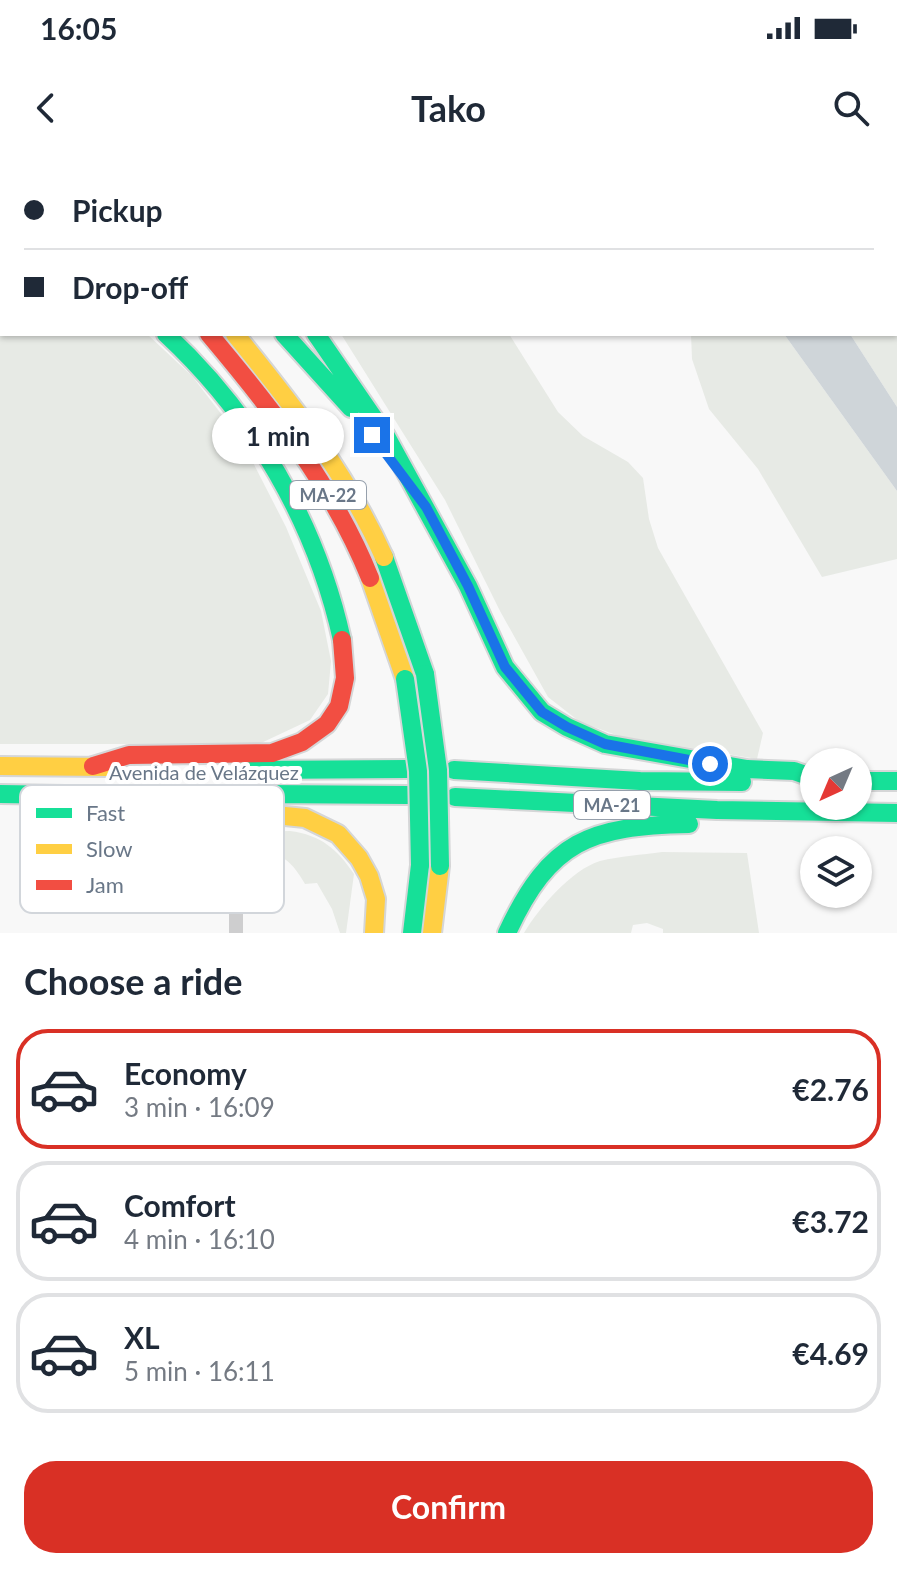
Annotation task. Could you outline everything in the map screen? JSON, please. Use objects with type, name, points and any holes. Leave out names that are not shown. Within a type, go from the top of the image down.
[{"type":"main road","points":[[93,766],[129,755],[272,753],[292,748],[312,738],[328,723],[339,705],[345,684],[346,659],[327,586],[309,535],[283,483],[227,399],[168,336]]},
{"type":"main road","name":"MA-22","points":[[211,336],[307,460],[335,505],[368,572],[405,679],[416,737],[414,790]]},
{"type":"main road","name":"MA-22","points":[[237,336],[303,420],[348,488],[390,569],[425,674],[436,735],[450,784]]},
{"type":"main road","points":[[286,336],[353,411],[426,507]]},
{"type":"main road","points":[[317,336],[386,436],[468,586],[505,667],[542,712],[605,744],[769,776],[794,771],[800,774]]},
{"type":"main road","name":"Avenida de Velázquez","points":[[0,766],[407,769]]},
{"type":"main road","name":"MA-21","points":[[450,784],[769,776]]},
{"type":"main road","points":[[872,781],[897,781]]},
{"type":"main road","points":[[432,933],[450,784]]},
{"type":"main road","name":"MA-21","points":[[450,784],[770,818],[897,815]]},
{"type":"main road","points":[[412,933],[420,865],[414,790]]},
{"type":"main road","name":"Avenida de Velázquez","points":[[284,794],[414,790]]},
{"type":"main road","name":"Avenida de Velázquez","points":[[0,794],[20,794]]},
{"type":"main road","points":[[284,816],[305,818],[338,834],[359,858],[376,899],[374,933]]},
{"type":"main road","points":[[507,933],[514,914],[540,870],[573,842],[612,829],[770,818]]},
{"type":"shaded area","points":[[0,336],[149,336],[192,376],[242,441],[286,527],[321,611],[331,661],[328,694],[310,720],[259,744],[0,744]]},
{"type":"shaded area","points":[[342,336],[510,336],[558,412],[583,436],[628,462],[643,478],[649,519],[658,548],[763,733],[757,759],[619,736],[580,722],[548,697],[500,611],[445,500]]},
{"type":"shaded area","points":[[691,336],[785,336],[897,491],[897,559],[822,577],[758,469],[709,409],[692,359]]},
{"type":"shaded area","points":[[785,336],[851,336],[897,407],[897,491]]},
{"type":"shaded area","points":[[851,336],[897,336],[897,407]]},
{"type":"shaded area","points":[[284,831],[319,840],[341,857],[354,874],[346,933],[340,933],[332,909],[317,883],[305,884],[293,866],[284,859]]},
{"type":"shaded area","points":[[662,852],[747,853],[759,933],[663,933],[663,929],[647,923],[633,925],[631,933],[524,933],[557,891],[589,866],[608,859]]},
{"type":"traffic: fast","points":[[168,336],[227,400],[277,474],[316,554],[342,640]]},
{"type":"traffic: fast","points":[[286,336],[351,408]]},
{"type":"traffic: fast","points":[[317,336],[386,436],[468,586],[505,667],[542,712],[605,744],[747,769],[800,773]]},
{"type":"traffic: fast","points":[[384,557],[425,674]]},
{"type":"traffic: fast","points":[[425,674],[438,770],[440,866]]},
{"type":"traffic: fast","points":[[405,679],[418,771],[420,865]]},
{"type":"traffic: fast","points":[[247,770],[407,769]]},
{"type":"traffic: fast","points":[[454,770],[640,781],[742,782]]},
{"type":"traffic: fast","points":[[872,781],[897,781]]},
{"type":"traffic: fast","points":[[0,794],[20,794]]},
{"type":"traffic: fast","points":[[284,794],[408,795]]},
{"type":"traffic: fast","points":[[455,797],[717,810],[897,813]]},
{"type":"traffic: fast","points":[[507,933],[540,877],[557,858],[577,844],[625,829],[689,824]]},
{"type":"traffic: fast","points":[[412,933],[420,865]]},
{"type":"traffic: slow","points":[[237,336],[336,468],[384,557]]},
{"type":"traffic: slow","points":[[370,578],[405,679]]},
{"type":"traffic: slow","points":[[0,766],[108,767]]},
{"type":"traffic: slow","points":[[284,816],[305,818],[338,834],[359,858],[376,899],[374,933]]},
{"type":"traffic: slow","points":[[432,933],[440,866]]},
{"type":"traffic: jam","points":[[211,336],[278,420],[319,480],[370,578]]},
{"type":"traffic: jam","points":[[93,766],[129,755],[272,753],[302,742],[327,724],[339,706],[345,678],[342,640]]},
{"type":"route","points":[[372,435],[426,507],[468,586],[505,667],[542,712],[605,744],[710,764]]}]
